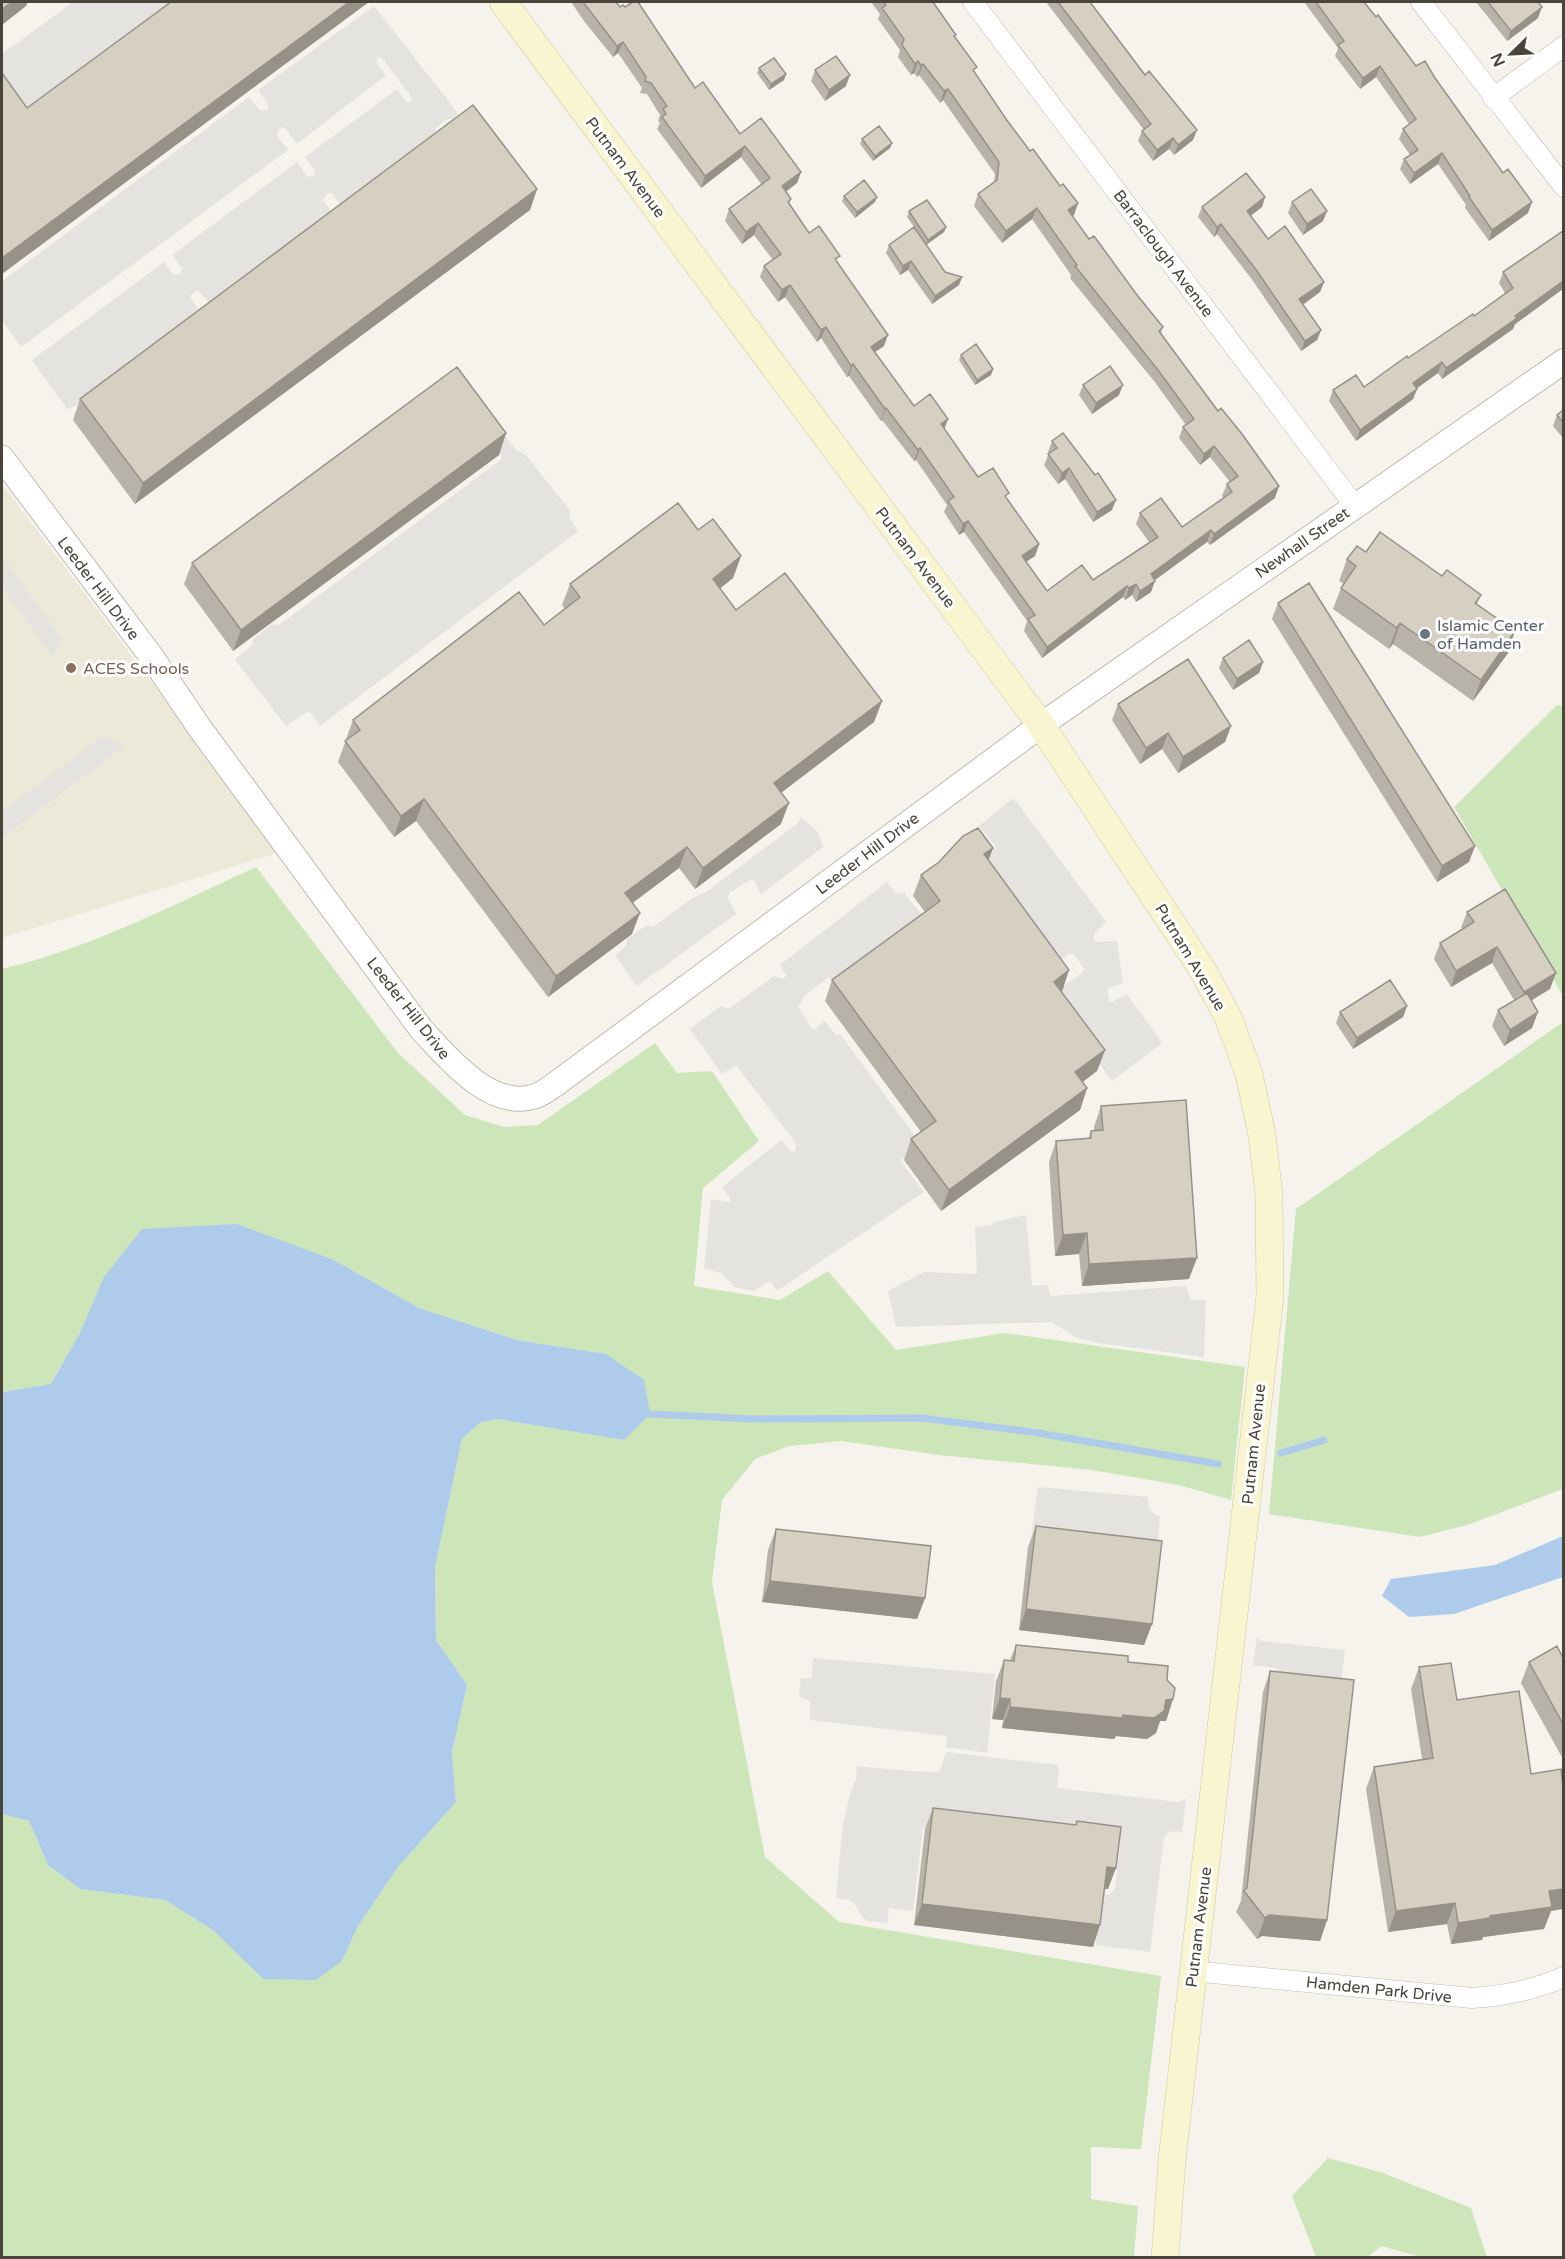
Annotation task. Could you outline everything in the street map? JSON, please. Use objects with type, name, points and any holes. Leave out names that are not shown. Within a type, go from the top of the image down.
[{"type":"main road","name":"Putnam Avenue","points":[[503,2],[1041,725],[1202,969],[1228,1017],[1249,1074],[1262,1135],[1269,1195],[1270,1296],[1192,1971],[1172,2160],[1165,2258]]},
{"type":"street","name":"Barraclough Avenue","points":[[973,2],[1354,506]]},
{"type":"street","points":[[1421,2],[1563,187]]},
{"type":"street","points":[[1493,98],[1563,46]]},
{"type":"street","name":"Newhall Street","points":[[1041,725],[1563,361]]},
{"type":"street","name":"Leeder Hill Drive","points":[[2,458],[151,656],[206,736],[421,1029],[452,1062],[486,1090],[506,1097],[532,1098],[553,1086],[1041,725]]},
{"type":"street","name":"Hamden Park Drive","points":[[1192,1971],[1472,1998],[1516,1993],[1563,1977]]},
{"type":"shaded area","points":[[73,2],[182,2],[21,121],[2,95],[2,54]]},
{"type":"shaded area","points":[[374,6],[458,113],[453,119],[447,119],[436,128],[428,143],[342,207],[332,193],[328,193],[323,200],[334,214],[232,284],[234,288],[211,305],[199,291],[195,291],[191,299],[201,312],[75,406],[67,409],[32,360],[164,262],[174,275],[180,274],[182,268],[172,255],[297,162],[307,177],[313,176],[315,171],[305,157],[397,89],[407,103],[412,101],[412,98],[382,58],[378,57],[376,62],[386,75],[297,144],[282,127],[277,135],[288,150],[21,347],[2,320],[2,281],[249,97],[260,110],[268,109],[268,104],[258,90]]},
{"type":"shaded area","points":[[490,417],[516,450],[525,454],[569,509],[570,518],[578,531],[320,726],[311,713],[307,712],[286,726],[235,660],[253,644],[252,640],[272,624],[279,625],[502,459],[480,425]]},
{"type":"shaded area","name":"ACES Schools","points":[[2,484],[280,852],[2,938]]},
{"type":"shaded area","points":[[2,556],[62,639],[53,658],[2,588]]},
{"type":"shaded area","points":[[102,736],[125,746],[2,838],[2,811]]},
{"type":"shaded area","points":[[1012,799],[1016,801],[1106,922],[1093,936],[1096,942],[1117,941],[1123,983],[1108,988],[1109,1001],[1112,1002],[1127,994],[1162,1043],[1112,1081],[1051,996],[1084,971],[1083,967],[1074,954],[1069,954],[1058,963],[981,858],[996,847],[979,826]]},
{"type":"shaded area","points":[[801,817],[818,832],[823,847],[761,894],[755,881],[751,879],[729,893],[728,899],[736,914],[637,986],[615,955],[626,946],[627,939],[647,925],[653,927],[694,897],[706,892],[797,824]]},
{"type":"shaded area","points":[[887,882],[897,894],[904,893],[927,921],[838,985],[829,977],[806,994],[798,1007],[813,1030],[825,1021],[837,1036],[840,1034],[921,1144],[900,1161],[924,1192],[777,1291],[770,1281],[754,1291],[734,1287],[722,1273],[704,1269],[711,1199],[730,1202],[730,1198],[722,1187],[781,1140],[793,1153],[796,1148],[795,1142],[736,1065],[722,1074],[690,1029],[719,1007],[730,1008],[774,976],[782,979],[787,976],[780,965]]},
{"type":"shaded area","points":[[1026,1215],[1032,1286],[1048,1285],[1052,1296],[1186,1286],[1191,1300],[1206,1300],[1204,1357],[1098,1343],[1075,1337],[1052,1322],[896,1327],[888,1291],[924,1272],[977,1274],[975,1227],[993,1225],[994,1222]]},
{"type":"shaded area","points":[[1038,1487],[1148,1497],[1149,1509],[1155,1515],[1160,1516],[1157,1559],[1030,1546]]},
{"type":"shaded area","points":[[1257,1637],[1261,1641],[1345,1650],[1340,1693],[1279,1672],[1275,1668],[1253,1665]]},
{"type":"shaded area","points":[[813,1658],[995,1674],[987,1753],[946,1747],[947,1736],[810,1720],[810,1701],[799,1696],[801,1678],[812,1677]]},
{"type":"shaded area","points":[[946,1752],[1057,1765],[1059,1768],[1057,1788],[1178,1802],[1186,1799],[1182,1833],[1170,1832],[1164,1837],[1150,1952],[1096,1945],[1101,1894],[1109,1895],[1115,1889],[1120,1847],[1118,1844],[1067,1844],[923,1828],[913,1911],[889,1908],[887,1923],[867,1921],[854,1903],[836,1898],[842,1831],[849,1797],[856,1779],[857,1766],[938,1772]]},
{"type":"green space","points":[[1557,705],[1563,706],[1563,996],[1454,807]]},
{"type":"green space","points":[[256,867],[398,1053],[465,1115],[504,1127],[538,1125],[655,1043],[677,1073],[712,1071],[759,1141],[703,1188],[694,1286],[780,1300],[828,1271],[896,1350],[1005,1333],[1245,1367],[1231,1500],[1179,1485],[1092,1470],[939,1455],[841,1441],[789,1446],[755,1459],[722,1500],[712,1582],[765,1857],[839,1922],[1161,1976],[1141,2149],[1091,2147],[1091,2199],[1138,2206],[1134,2257],[2,2257],[2,1814],[29,1821],[48,1865],[80,1889],[165,1900],[214,1931],[263,1979],[342,1961],[358,1926],[398,1867],[456,1802],[452,1752],[467,1685],[436,1640],[435,1567],[462,1439],[481,1422],[498,1419],[624,1440],[606,1354],[517,1340],[419,1308],[334,1260],[80,1333],[51,1384],[2,1392],[2,969],[100,938]]},
{"type":"green space","points":[[1563,1022],[1563,1489],[1467,1525],[1420,1537],[1269,1514],[1296,1209]]},
{"type":"green space","points":[[1328,2158],[1383,2173],[1471,2208],[1487,2257],[1421,2257],[1381,2246],[1368,2257],[1316,2257],[1292,2196]]},
{"type":"water","points":[[237,1224],[334,1260],[419,1308],[517,1340],[606,1354],[644,1380],[650,1414],[624,1440],[498,1419],[481,1422],[462,1439],[435,1567],[436,1640],[467,1685],[452,1752],[456,1802],[398,1867],[358,1926],[342,1961],[316,1980],[263,1979],[214,1931],[165,1900],[80,1889],[48,1865],[29,1821],[2,1814],[2,1392],[51,1384],[80,1333],[104,1277],[142,1229]]},
{"type":"water","points":[[1563,1536],[1563,1577],[1454,1614],[1409,1617],[1382,1596],[1391,1579],[1495,1565]]},
{"type":"building","points":[[2,2],[12,2],[2,9]]},
{"type":"building","points":[[171,2],[349,2],[2,258],[2,73],[27,108]]},
{"type":"building","points":[[583,2],[616,2],[620,7],[623,5],[625,7],[638,2],[695,88],[703,82],[740,134],[761,118],[801,172],[782,186],[791,199],[788,202],[809,233],[819,226],[840,256],[835,259],[888,335],[871,347],[914,406],[930,394],[948,419],[941,424],[978,477],[993,468],[1009,493],[1005,496],[1039,544],[1022,556],[1047,591],[1082,565],[1093,580],[1158,537],[1140,513],[1161,498],[1182,527],[1232,492],[1227,484],[1238,476],[1214,446],[1204,454],[1183,427],[1194,419],[1075,266],[1077,265],[1037,208],[1006,231],[978,194],[997,180],[999,162],[948,89],[944,91],[923,64],[921,66],[918,61],[915,64],[902,45],[904,39],[882,8],[886,5],[884,2],[933,2],[977,67],[973,70],[1006,119],[1030,151],[1033,149],[1060,186],[1063,184],[1078,203],[1068,210],[1089,239],[1094,236],[1163,327],[1159,331],[1218,411],[1221,408],[1279,486],[1214,534],[1211,530],[1151,574],[1155,581],[1140,591],[1136,584],[1129,588],[1127,586],[1047,647],[1028,619],[1035,615],[968,521],[963,524],[948,501],[954,497],[920,448],[918,450],[885,409],[853,364],[851,366],[826,327],[821,330],[790,285],[782,290],[764,266],[781,254],[758,223],[746,232],[729,209],[770,178],[745,146],[705,176],[662,117],[666,114],[663,109],[667,106],[651,83],[645,81],[646,77],[623,42],[617,46]]},
{"type":"building","points":[[1058,2],[1090,2],[1145,75],[1149,71],[1197,130],[1178,145],[1173,138],[1157,150],[1142,131],[1151,124]]},
{"type":"building","points":[[1316,2],[1364,2],[1376,17],[1378,15],[1416,66],[1425,61],[1503,173],[1508,169],[1532,202],[1492,230],[1442,153],[1414,173],[1404,159],[1418,150],[1403,129],[1416,119],[1380,66],[1363,78],[1338,45],[1344,41]]},
{"type":"building","points":[[1488,2],[1538,2],[1542,7],[1511,31]]},
{"type":"building","points":[[836,56],[850,75],[829,90],[815,70]]},
{"type":"building","points":[[774,58],[786,74],[771,84],[759,68]]},
{"type":"building","points":[[473,105],[537,189],[143,483],[80,399]]},
{"type":"building","points":[[879,126],[892,143],[875,156],[862,139]]},
{"type":"building","points":[[1246,173],[1265,197],[1247,211],[1268,239],[1285,226],[1324,282],[1299,299],[1321,330],[1305,341],[1257,271],[1221,224],[1217,227],[1202,207]]},
{"type":"building","points":[[864,180],[877,197],[857,212],[844,196]]},
{"type":"building","points":[[1311,189],[1327,211],[1307,224],[1292,202]]},
{"type":"building","points":[[927,200],[946,227],[928,240],[909,211]]},
{"type":"building","points":[[914,227],[945,272],[962,277],[935,296],[911,261],[903,266],[889,245]]},
{"type":"building","points":[[1563,231],[1563,281],[1515,316],[1517,318],[1446,368],[1442,362],[1413,383],[1417,389],[1360,430],[1333,390],[1356,375],[1364,387],[1407,356],[1408,358],[1473,314],[1474,316],[1513,288],[1503,272]]},
{"type":"building","points":[[976,344],[993,369],[977,380],[961,355]]},
{"type":"building","points":[[1110,366],[1123,385],[1096,403],[1083,385]]},
{"type":"building","points":[[457,367],[506,433],[241,630],[192,563]]},
{"type":"building","points":[[1563,410],[1563,422],[1557,415]]},
{"type":"building","points":[[1063,433],[1095,475],[1098,473],[1116,500],[1097,512],[1069,468],[1062,473],[1048,454],[1057,448],[1052,441]]},
{"type":"building","points":[[678,503],[698,530],[713,519],[741,556],[713,579],[736,610],[785,573],[882,701],[774,783],[789,803],[703,868],[687,847],[625,893],[640,913],[556,976],[424,799],[401,816],[345,741],[360,730],[353,720],[519,592],[544,625],[580,597],[570,584]]},
{"type":"building","name":"Islamic Center of Hamden","points":[[1380,532],[1442,576],[1447,570],[1481,595],[1475,603],[1515,631],[1481,680],[1400,623],[1397,628],[1341,588],[1356,566],[1347,559],[1357,546],[1366,552]]},
{"type":"building","points":[[1309,583],[1475,846],[1442,866],[1278,603]]},
{"type":"building","points":[[1249,640],[1263,662],[1237,679],[1223,658]]},
{"type":"building","points":[[1188,659],[1231,726],[1183,757],[1168,733],[1146,748],[1118,704]]},
{"type":"building","points":[[978,828],[993,848],[984,854],[1069,970],[1054,982],[1105,1050],[1075,1072],[1087,1088],[949,1190],[911,1139],[936,1121],[832,980],[940,901],[921,875],[939,862],[963,836]]},
{"type":"building","points":[[1505,889],[1556,973],[1524,992],[1497,947],[1456,971],[1440,943],[1474,922],[1467,912]]},
{"type":"building","points":[[1390,980],[1407,1006],[1357,1038],[1340,1012]]},
{"type":"building","points":[[1527,993],[1538,1012],[1510,1030],[1498,1010]]},
{"type":"building","points":[[1186,1100],[1197,1258],[1089,1264],[1087,1233],[1063,1235],[1056,1141],[1091,1138],[1091,1131],[1103,1130],[1101,1106]]},
{"type":"building","points":[[1036,1526],[1162,1541],[1152,1624],[1026,1609]]},
{"type":"building","points":[[776,1529],[931,1546],[925,1598],[770,1581]]},
{"type":"building","points":[[1016,1645],[1128,1656],[1128,1662],[1168,1666],[1167,1680],[1175,1688],[1173,1699],[1166,1700],[1164,1711],[1154,1718],[1123,1715],[1122,1718],[1010,1707],[1010,1699],[1000,1698],[1004,1660],[1014,1661]]},
{"type":"building","points":[[1557,1646],[1563,1658],[1563,1724],[1529,1662]]},
{"type":"building","points":[[1451,1663],[1457,1700],[1519,1691],[1531,1774],[1561,1769],[1563,1889],[1549,1891],[1552,1907],[1458,1923],[1455,1903],[1396,1911],[1374,1767],[1433,1758],[1419,1667]]},
{"type":"building","points":[[1270,1671],[1354,1680],[1327,1920],[1269,1915],[1265,1918],[1244,1891],[1247,1888]]},
{"type":"building","points":[[933,1808],[1076,1825],[1077,1821],[1121,1827],[1116,1868],[1107,1867],[1100,1925],[922,1904]]},
{"type":"waterway","points":[[650,1414],[754,1419],[922,1418],[1032,1432],[1218,1464]]},
{"type":"waterway","points":[[1281,1453],[1324,1440]]},
{"type":"place","name":"Islamic Center of Hamden","points":[[1425,634]]},
{"type":"place","name":"ACES Schools","points":[[71,668]]}]
